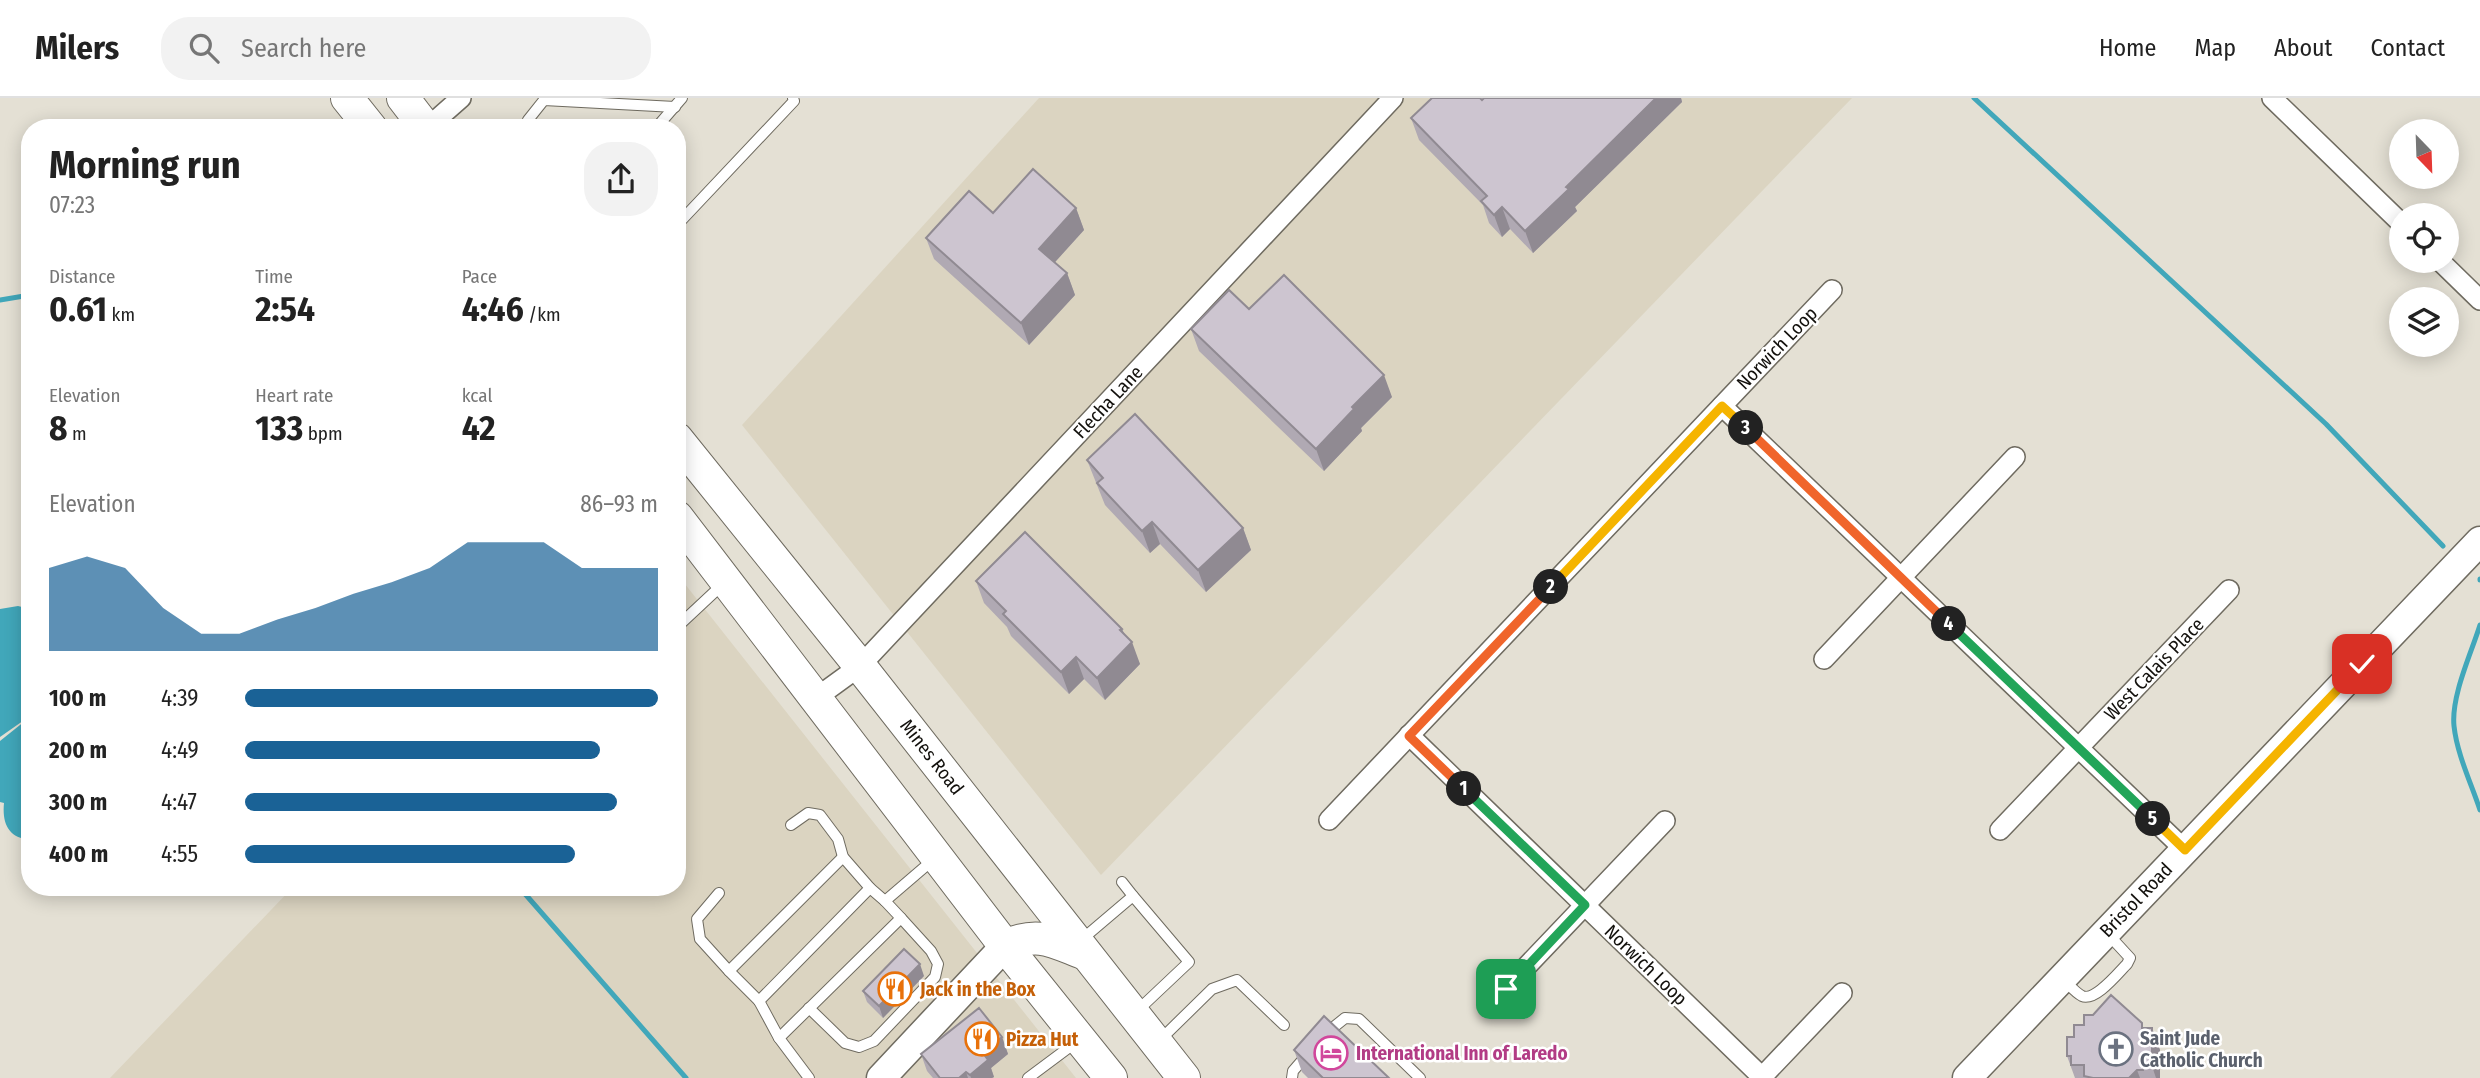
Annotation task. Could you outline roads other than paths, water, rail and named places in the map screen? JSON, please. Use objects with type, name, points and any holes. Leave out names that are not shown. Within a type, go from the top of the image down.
[{"type":"main road","points":[[347,98],[364,119]]},
{"type":"main road","points":[[403,98],[420,119]]},
{"type":"main road","name":"Mines Road","points":[[686,450],[860,666],[1184,1078]]},
{"type":"main road","points":[[686,535],[726,580],[1005,946],[1111,1078]]},
{"type":"main road","points":[[1005,946],[1024,937],[1048,939],[1081,949]]},
{"type":"street","points":[[437,119],[461,98]]},
{"type":"street","name":"Flecha Lane","points":[[816,698],[860,666],[1393,98]]},
{"type":"street","points":[[2272,98],[2389,211]]},
{"type":"street","points":[[2452,273],[2480,300]]},
{"type":"street","name":"Norwich Loop","points":[[1329,820],[1832,290]]},
{"type":"street","name":"Norwich Loop","points":[[1722,406],[2185,850]]},
{"type":"street","points":[[1824,659],[2015,457]]},
{"type":"street","name":"Bristol Road","points":[[1974,1076],[2062,978],[2480,541]]},
{"type":"street","name":"West Calais Place","points":[[2000,830],[2229,590]]},
{"type":"street","name":"Norwich Loop","points":[[1409,736],[1762,1078]]},
{"type":"street","points":[[1506,989],[1665,821]]},
{"type":"street","points":[[887,1076],[1005,946]]},
{"type":"street","points":[[1762,1078],[1842,993]]},
{"type":"lane","points":[[664,119],[682,98]]},
{"type":"lane","points":[[686,215],[794,101],[793,98]]},
{"type":"lane","points":[[529,119],[544,100],[675,107]]},
{"type":"lane","points":[[686,618],[726,580]]},
{"type":"lane","points":[[791,825],[808,813],[820,816],[838,839],[844,857],[870,888],[932,951],[938,964],[935,977],[874,1041],[859,1047],[845,1043],[809,1008]]},
{"type":"lane","points":[[885,901],[937,856]]},
{"type":"lane","points":[[729,971],[844,857]]},
{"type":"lane","points":[[1122,883],[1189,962],[1133,1014]]},
{"type":"lane","points":[[759,1001],[870,888]]},
{"type":"lane","points":[[719,893],[697,919],[700,939],[759,1001],[779,1038],[809,1078]]},
{"type":"lane","points":[[1081,949],[1133,896]]},
{"type":"lane","points":[[779,1038],[901,918]]},
{"type":"lane","points":[[2062,978],[2088,998],[2096,995],[2127,964],[2130,958],[2128,953],[2106,932]]},
{"type":"lane","points":[[1156,1044],[1212,989],[1237,980],[1284,1025]]},
{"type":"lane","points":[[1319,1041],[1345,1018],[1359,1019],[1420,1078]]},
{"type":"lane","points":[[1028,1078],[1080,1039]]},
{"type":"lane","points":[[1292,1078],[1293,1071],[1310,1051]]},
{"type":"water","points":[[21,607],[21,722],[0,737],[0,609]]},
{"type":"water","points":[[21,724],[21,838],[8,828],[4,817],[4,803],[0,802],[0,741]]},
{"type":"waterway","points":[[1974,98],[2326,424],[2443,546]]},
{"type":"waterway","points":[[0,300],[21,296]]},
{"type":"waterway","points":[[2480,625],[2462,675],[2454,714],[2458,747],[2480,810]]},
{"type":"waterway","points":[[527,896],[686,1078]]},
{"type":"place","name":"Jack in the Box","points":[[895,989]]},
{"type":"place","name":"Pizza Hut","points":[[982,1039]]},
{"type":"place","name":"Saint Jude Catholic Church","points":[[2116,1049]]},
{"type":"place","name":"International Inn of Laredo","points":[[1331,1053]]}]
